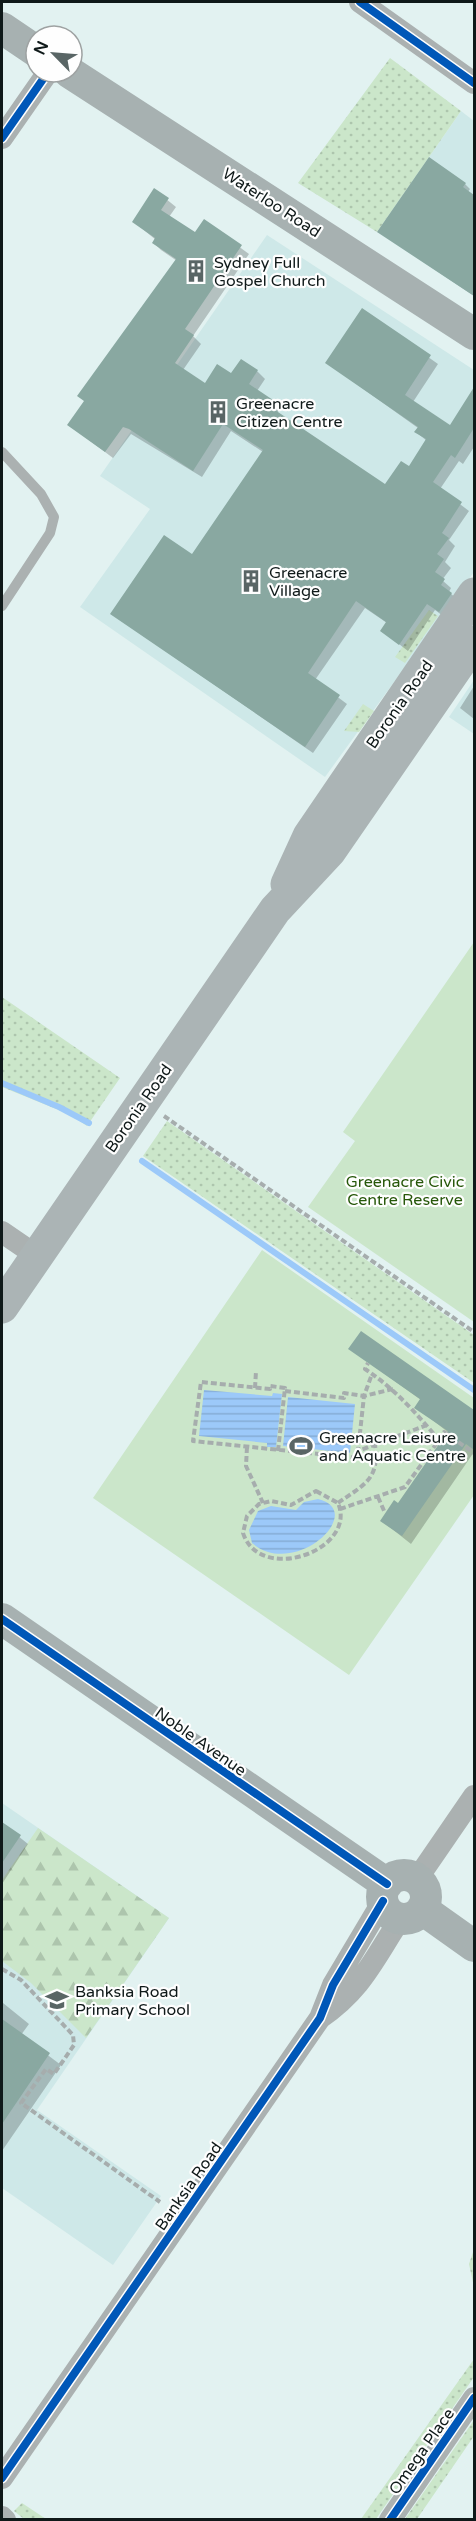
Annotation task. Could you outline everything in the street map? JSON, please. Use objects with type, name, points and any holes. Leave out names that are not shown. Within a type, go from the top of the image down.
[{"type":"main road","name":"Boronia Road","points":[[275,910],[309,836],[474,594]]},
{"type":"main road","name":"Boronia Road","points":[[2,1307],[275,910],[330,851],[474,642]]},
{"type":"street","points":[[360,2],[474,83]]},
{"type":"street","points":[[2,28],[24,43]]},
{"type":"street","name":"Waterloo Road","points":[[84,82],[474,334]]},
{"type":"street","points":[[2,138],[40,84]]},
{"type":"street","points":[[2,1232],[37,1256]]},
{"type":"street","name":"Noble Avenue","points":[[2,1619],[474,1946]]},
{"type":"street","name":"Banksia Road","points":[[2,2478],[320,2018],[353,1992],[378,1959],[402,1898],[474,1796]]},
{"type":"street","name":"Omega Place","points":[[390,2520],[474,2398]]},
{"type":"lane","points":[[2,452],[41,494],[54,517],[50,533],[2,606]]},
{"type":"path","points":[[164,1116],[474,1332]]},
{"type":"path","points":[[368,1363],[365,1370],[393,1389],[439,1440]]},
{"type":"path","points":[[255,1388],[256,1371]]},
{"type":"path","points":[[372,1374],[364,1396],[358,1458],[193,1441],[201,1382],[270,1389],[270,1386],[285,1388],[285,1391],[344,1398],[344,1393],[364,1396],[393,1389]]},
{"type":"path","points":[[278,1450],[285,1391]]},
{"type":"path","points":[[358,1451],[427,1425]]},
{"type":"path","points":[[340,1509],[405,1487],[444,1432],[474,1453]]},
{"type":"path","points":[[338,1503],[371,1479],[376,1464],[375,1445]]},
{"type":"path","points":[[247,1447],[246,1466],[263,1503]]},
{"type":"path","points":[[316,1491],[338,1503],[340,1525],[324,1545],[307,1554],[276,1560],[267,1558],[251,1548],[243,1533],[250,1512],[263,1503],[291,1505],[316,1491]]},
{"type":"path","points":[[378,1497],[385,1513]]},
{"type":"path","points":[[2,1969],[21,1980],[73,2035],[74,2045],[54,2074],[46,2069],[21,2103],[160,2202]]},
{"type":"shaded area","points":[[461,111],[474,121],[474,296],[377,232]]},
{"type":"shaded area","points":[[267,235],[474,370],[474,572],[325,777],[80,607],[150,509],[100,476]]},
{"type":"shaded area","points":[[474,680],[474,734],[449,717]]},
{"type":"shaded area","name":"Banksia Road Primary School","points":[[2,1803],[169,1918],[37,2110],[161,2196],[113,2265],[2,2188]]},
{"type":"green space","points":[[390,58],[461,111],[377,232],[298,183]]},
{"type":"green space","points":[[429,610],[438,616],[405,663],[395,657]]},
{"type":"green space","points":[[363,704],[374,711],[359,732],[344,731]]},
{"type":"green space","name":"Greenacre Civic Centre Reserve","points":[[474,942],[474,1322],[308,1207],[355,1141],[343,1132]]},
{"type":"green space","points":[[2,997],[120,1078],[87,1126],[71,1115],[2,1087]]},
{"type":"green space","points":[[167,1121],[474,1335],[474,1383],[143,1156]]},
{"type":"green space","name":"Greenacre Leisure and Aquatic Centre","points":[[262,1250],[474,1398],[474,1495],[349,1675],[93,1498]]},
{"type":"green space","points":[[38,1828],[169,1918],[86,2038],[31,1983],[2,1961],[2,1880]]},
{"type":"green space","points":[[474,2249],[474,2287],[469,2264]]},
{"type":"green space","points":[[474,2359],[474,2377],[376,2519],[361,2519]]},
{"type":"green space","points":[[474,2420],[474,2436],[417,2519],[405,2519]]},
{"type":"green space","points":[[22,2503],[46,2519],[24,2519],[14,2511]]},
{"type":"water","points":[[204,1390],[272,1396],[273,1393],[282,1394],[276,1447],[267,1447],[267,1443],[199,1436]]},
{"type":"water","points":[[288,1397],[355,1404],[350,1453],[283,1446]]},
{"type":"water","points":[[318,1499],[331,1506],[335,1516],[330,1528],[320,1539],[305,1549],[287,1553],[269,1552],[252,1543],[249,1530],[258,1511],[271,1506],[296,1510],[304,1502]]},
{"type":"building","points":[[429,157],[466,183],[463,187],[474,195],[474,296],[377,232]]},
{"type":"building","points":[[154,188],[169,198],[161,210],[195,232],[204,219],[242,245],[185,329],[194,335],[175,363],[205,383],[217,364],[231,373],[241,359],[258,370],[249,384],[273,400],[269,406],[385,484],[401,461],[409,466],[426,439],[414,432],[418,427],[325,363],[362,308],[431,355],[405,395],[450,425],[474,387],[474,428],[455,458],[451,455],[433,482],[462,502],[442,533],[449,538],[437,554],[444,559],[435,572],[445,579],[441,585],[452,593],[439,612],[427,604],[399,645],[380,631],[386,622],[356,601],[308,673],[340,695],[305,747],[110,614],[164,535],[192,554],[263,450],[223,424],[193,471],[129,429],[123,427],[105,452],[67,425],[84,401],[77,396],[176,259],[152,243],[155,238],[132,222]]},
{"type":"building","points":[[361,1331],[474,1410],[474,1450],[466,1444],[402,1536],[380,1521],[394,1500],[398,1503],[448,1431],[414,1408],[420,1399],[348,1349]]},
{"type":"building","points":[[2,1822],[21,1835],[2,1863]]},
{"type":"building","points":[[2,2019],[50,2053],[2,2124]]},
{"type":"waterway","points":[[2,1083],[59,1107],[89,1123]]},
{"type":"waterway","points":[[142,1161],[474,1390]]},
{"type":"cycle path","points":[[360,2],[474,83]]},
{"type":"cycle path","points":[[2,138],[40,84]]},
{"type":"cycle path","points":[[2,1619],[387,1884]]},
{"type":"cycle path","points":[[2,2478],[320,2018],[333,1985],[383,1901]]},
{"type":"cycle path","points":[[390,2520],[474,2398]]},
{"type":"place","name":"Sydney Full Gospel Church","points":[[196,271]]},
{"type":"place","name":"Greenacre Citizen Centre","points":[[218,412]]},
{"type":"place","name":"Greenacre Village","points":[[251,581]]},
{"type":"place","name":"Greenacre Leisure and Aquatic Centre","points":[[301,1446]]},
{"type":"place","name":"Banksia Road Primary School","points":[[57,2000]]}]
